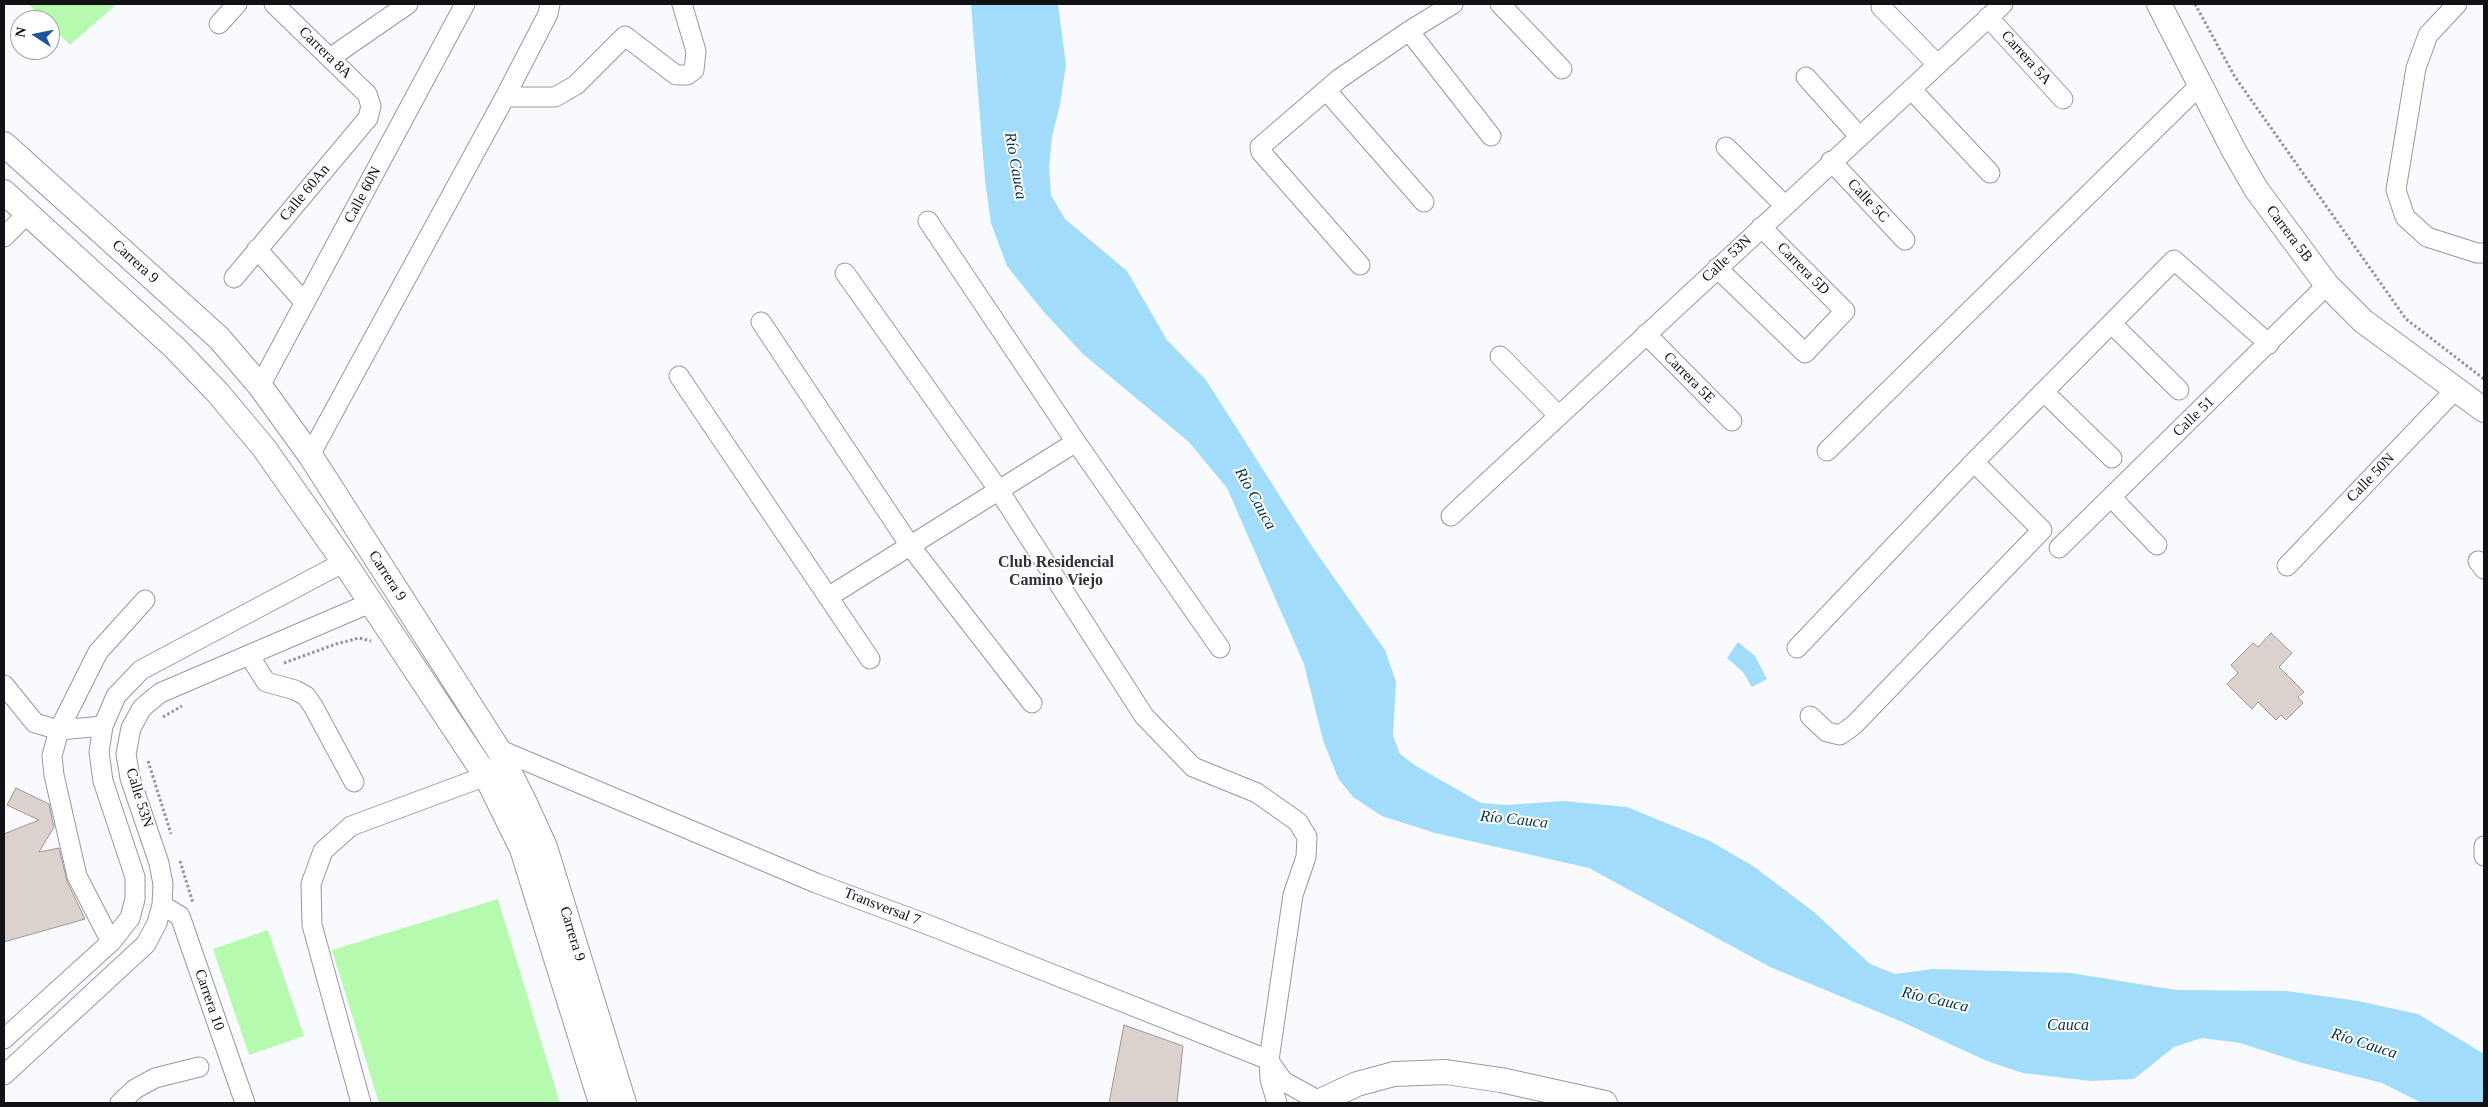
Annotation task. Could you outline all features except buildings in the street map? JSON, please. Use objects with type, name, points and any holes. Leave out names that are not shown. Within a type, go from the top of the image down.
[{"type":"main road","name":"Carrera 5B","points":[[2159,4],[2256,190],[2328,285],[2363,321],[2484,410]]},
{"type":"main road","name":"Carrera 9","points":[[4,144],[219,338],[260,386],[310,455],[498,749],[545,847],[624,1103]]},
{"type":"main road","name":"Carrera 9","points":[[4,192],[175,348],[218,394],[264,448],[344,562],[486,776],[522,849],[601,1103]]},
{"type":"main road","points":[[1317,1102],[1357,1084],[1394,1074],[1446,1072],[1501,1080],[1604,1103]]},
{"type":"street","points":[[219,24],[237,4]]},
{"type":"street","name":"Carrera 8A","points":[[274,4],[367,94],[371,106]]},
{"type":"street","points":[[330,58],[408,4]]},
{"type":"street","name":"Calle 60N","points":[[260,386],[465,4]]},
{"type":"street","points":[[310,455],[505,97],[548,14],[550,4]]},
{"type":"street","points":[[505,97],[555,96],[576,85],[625,36],[676,75],[686,75],[694,70],[696,51],[682,4]]},
{"type":"street","points":[[1360,265],[1261,152],[1260,147],[1326,90],[1409,31],[1453,4]]},
{"type":"street","points":[[1500,4],[1562,69]]},
{"type":"street","name":"Calle 53N","points":[[1452,516],[1784,205],[2003,4]]},
{"type":"street","points":[[2458,4],[2428,35],[2416,68],[2396,190],[2406,217],[2427,237],[2477,252],[2484,252]]},
{"type":"street","points":[[1881,7],[1938,64]]},
{"type":"street","name":"Carrera 5A","points":[[1988,17],[2063,98]]},
{"type":"street","points":[[1409,31],[1491,136]]},
{"type":"street","points":[[1806,77],[1859,136]]},
{"type":"street","points":[[1827,451],[2200,84]]},
{"type":"street","points":[[1911,88],[1990,173]]},
{"type":"street","points":[[1326,90],[1424,202]]},
{"type":"street","name":"Calle 60An","points":[[234,278],[368,118],[371,106]]},
{"type":"street","points":[[1726,147],[1784,205]]},
{"type":"street","name":"Calle 5C","points":[[1831,162],[1905,240]]},
{"type":"street","points":[[4,237],[28,213]]},
{"type":"street","points":[[928,221],[1076,442],[1220,648]]},
{"type":"street","name":"Carrera 5D","points":[[1717,268],[1805,353],[1845,311],[1761,227]]},
{"type":"street","points":[[257,249],[305,303]]},
{"type":"street","points":[[1796,648],[1974,462],[2174,260],[2269,344]]},
{"type":"street","points":[[845,273],[998,489],[1144,716],[1193,767],[1257,793],[1298,822],[1307,838],[1306,857],[1293,896],[1269,1060],[1270,1079],[1277,1103]]},
{"type":"street","name":"Calle 51","points":[[2059,548],[2328,285]]},
{"type":"street","points":[[761,322],[911,547],[1032,703]]},
{"type":"street","points":[[2112,324],[2178,390]]},
{"type":"street","name":"Carrera 5E","points":[[1646,334],[1732,421]]},
{"type":"street","points":[[1500,356],[1559,416]]},
{"type":"street","points":[[679,376],[870,659]]},
{"type":"street","name":"Calle 50N","points":[[2287,566],[2455,390]]},
{"type":"street","points":[[2044,392],[2112,458]]},
{"type":"street","points":[[828,597],[911,547],[998,489],[1076,442]]},
{"type":"street","points":[[1810,716],[1827,732],[1840,735],[1847,730],[2042,530],[1974,462]]},
{"type":"street","points":[[2111,497],[2157,545]]},
{"type":"street","name":"Calle 53N","points":[[4,1039],[111,942],[130,918],[136,899],[135,877],[103,781],[99,752],[103,726],[116,696],[141,670],[344,562]]},
{"type":"street","points":[[111,942],[77,876],[54,775],[52,756],[59,730],[98,652],[144,600]]},
{"type":"street","name":"Calle 53N","points":[[4,1075],[146,944],[157,923],[162,905],[163,884],[159,863],[130,778],[126,754],[131,728],[142,708],[160,693],[370,603]]},
{"type":"street","points":[[249,655],[266,682],[295,690],[306,696],[354,782]]},
{"type":"street","points":[[4,685],[35,723],[59,730],[103,726]]},
{"type":"street","name":"Transversal 7","points":[[498,749],[807,880],[926,924],[1269,1060]]},
{"type":"street","points":[[361,1103],[312,925],[311,884],[323,851],[351,826],[486,776]]},
{"type":"street","points":[[2484,846],[2484,856]]},
{"type":"street","name":"Carrera 10","points":[[162,905],[180,916],[245,1103]]},
{"type":"street","points":[[1269,1060],[1283,1081],[1317,1102]]},
{"type":"street","points":[[120,1103],[135,1089],[155,1078],[199,1067]]},
{"type":"path","points":[[2194,4],[2234,77],[2406,319],[2484,379]]},
{"type":"path","points":[[258,672],[336,644],[359,638],[375,642]]},
{"type":"path","points":[[157,720],[189,702]]},
{"type":"path","points":[[145,752],[172,837]]},
{"type":"path","points":[[178,856],[193,904]]},
{"type":"green space","points":[[28,4],[117,4],[70,45],[60,35],[60,10],[34,10]]},
{"type":"green space","points":[[498,899],[560,1103],[379,1103],[332,950]]},
{"type":"green space","points":[[268,930],[304,1036],[249,1055],[213,949]]},
{"type":"water","name":"Cauca","points":[[971,4],[1058,4],[1066,65],[1060,105],[1052,136],[1049,167],[1051,195],[1065,219],[1127,271],[1167,340],[1206,380],[1311,545],[1385,650],[1396,682],[1393,736],[1400,754],[1416,766],[1481,803],[1506,805],[1563,801],[1627,807],[1710,841],[1753,866],[1814,912],[1870,964],[1895,974],[1933,969],[2071,973],[2176,990],[2287,991],[2358,1001],[2418,1014],[2484,1054],[2484,1103],[2422,1103],[2382,1083],[2299,1062],[2240,1043],[2202,1038],[2174,1047],[2134,1079],[2091,1081],[2023,1073],[1987,1061],[1900,1021],[1770,967],[1589,868],[1435,833],[1382,816],[1353,797],[1338,778],[1323,740],[1304,664],[1227,488],[1189,442],[1083,354],[1043,311],[1007,266],[991,223],[985,180]]},
{"type":"water","points":[[1738,642],[1755,656],[1767,679],[1752,687],[1743,672],[1727,658]]},
{"type":"district","name":"Club Residencial Camino Viejo","points":[[1056,572]]},
{"type":"water label","name":"Río Cauca","points":[[1015,166]]},
{"type":"water label","name":"Río Cauca","points":[[1255,499]]},
{"type":"water label","name":"Río Cauca","points":[[1514,820]]},
{"type":"water label","name":"Río Cauca","points":[[1935,1000]]},
{"type":"water label","name":"Río Cauca","points":[[2364,1044]]}]
